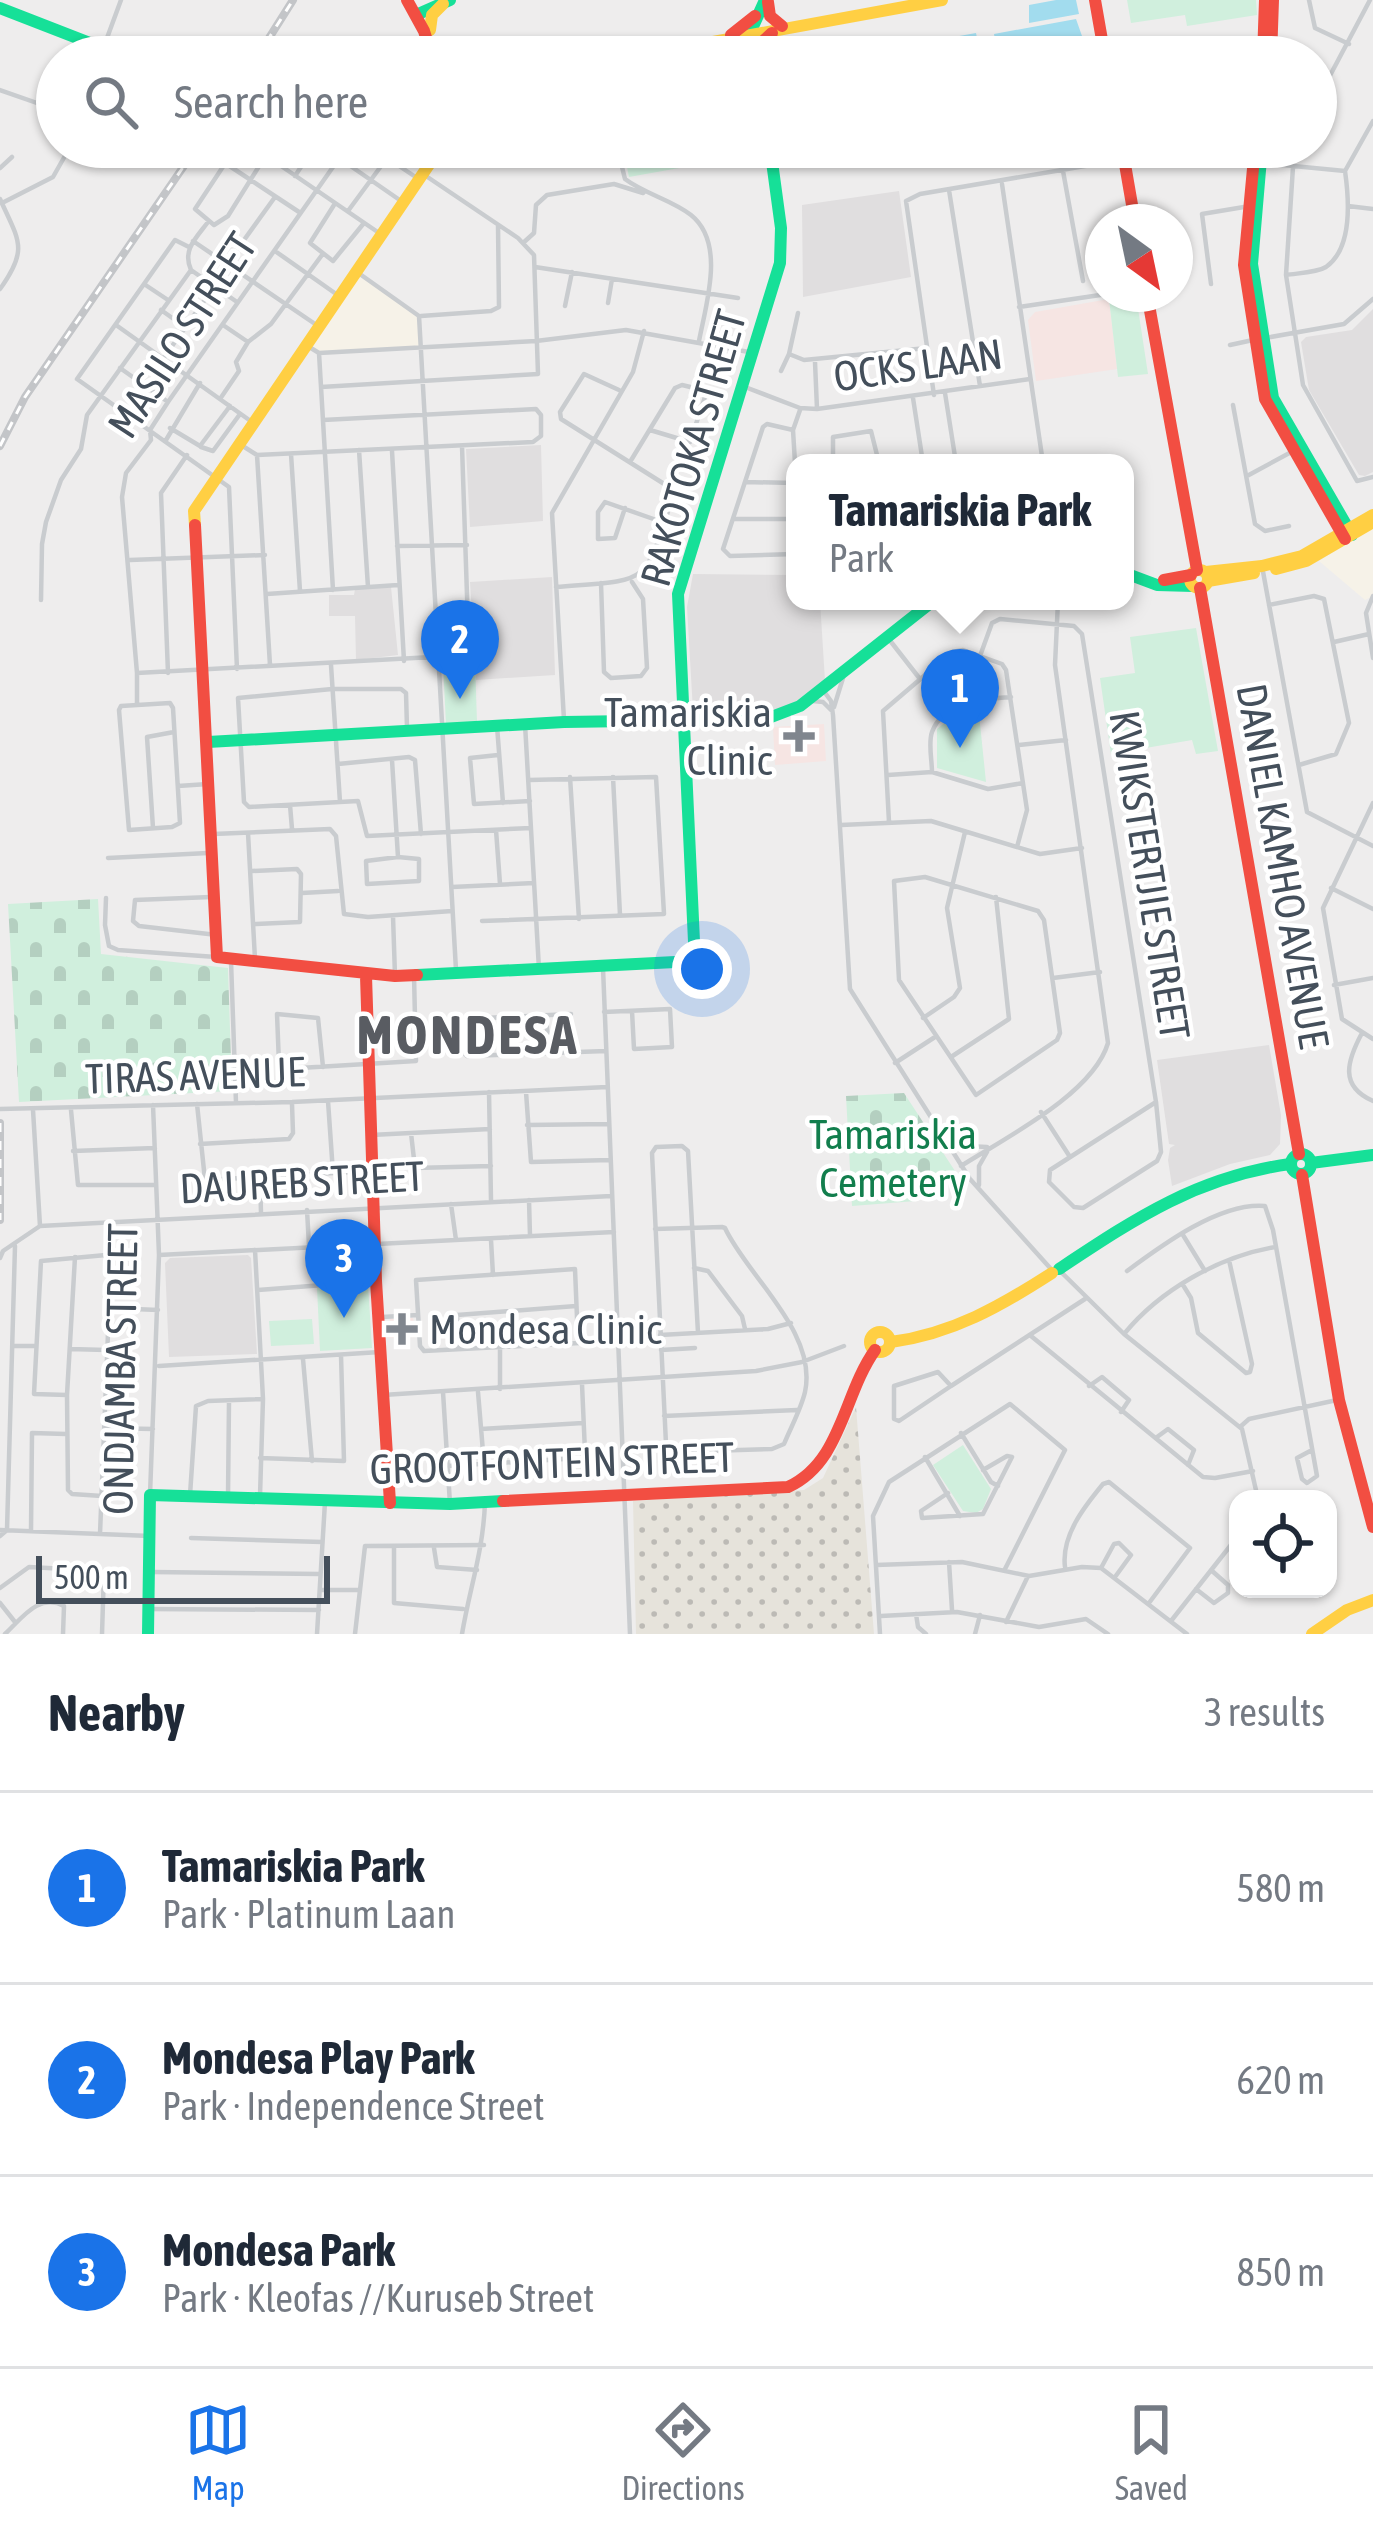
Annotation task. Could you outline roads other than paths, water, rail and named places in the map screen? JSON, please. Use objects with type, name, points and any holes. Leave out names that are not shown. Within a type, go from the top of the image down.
[{"type":"street","points":[[109,36],[121,0]]},
{"type":"street","points":[[415,7],[435,0]]},
{"type":"street","points":[[415,7],[448,0]]},
{"type":"street","points":[[431,36],[432,15],[448,0]]},
{"type":"street","points":[[755,31],[770,16],[767,0]]},
{"type":"street","points":[[755,36],[767,0]]},
{"type":"street","points":[[731,36],[913,0]]},
{"type":"street","points":[[726,36],[942,0]]},
{"type":"street","points":[[1095,0],[1101,36]]},
{"type":"street","points":[[1268,36],[1269,0]]},
{"type":"street","points":[[1309,0],[1315,28],[1332,36]]},
{"type":"street","points":[[1337,64],[1370,0]]},
{"type":"street","points":[[415,7],[430,30]]},
{"type":"street","points":[[415,7],[427,36]]},
{"type":"street","points":[[0,12],[59,36]]},
{"type":"street","points":[[755,31],[757,36]]},
{"type":"street","points":[[1337,39],[1348,44]]},
{"type":"street","points":[[0,90],[36,103]]},
{"type":"street","points":[[1286,275],[1327,266],[1340,250],[1348,206],[1345,171],[1373,121]]},
{"type":"street","points":[[1364,137],[1373,142]]},
{"type":"street","points":[[0,168],[12,157]]},
{"type":"street","points":[[0,289],[17,266],[20,250],[1,202],[53,177],[58,168]]},
{"type":"street","points":[[222,168],[195,208],[214,226],[227,216],[257,168]]},
{"type":"street","points":[[233,168],[299,212]]},
{"type":"street","points":[[284,168],[382,235]]},
{"type":"street","points":[[295,176],[300,168]]},
{"type":"street","name":"MASILO STREET","points":[[153,828],[127,827],[118,710],[137,704],[137,673],[123,482],[151,440],[150,430],[168,402],[332,168]]},
{"type":"street","points":[[353,168],[404,203]]},
{"type":"street","points":[[347,212],[379,168]]},
{"type":"street","points":[[321,387],[536,377],[534,255],[498,225],[405,168]]},
{"type":"street","points":[[170,428],[213,451],[246,418],[312,348],[318,326],[425,168]]},
{"type":"street","points":[[623,168],[626,178],[665,202]]},
{"type":"street","name":"RAKOTOKA STREET","points":[[696,985],[678,595],[745,387],[782,252],[772,168]]},
{"type":"street","points":[[934,394],[906,201],[920,194],[1074,168]]},
{"type":"street","points":[[1125,168],[1132,204]]},
{"type":"street","points":[[1256,168],[1252,264],[1258,340],[1273,398],[1296,450],[1347,534]]},
{"type":"street","points":[[1293,168],[1286,275],[1305,392],[1361,482],[1373,477]]},
{"type":"street","points":[[1306,168],[1345,171]]},
{"type":"street","points":[[1063,171],[1083,281]]},
{"type":"street","points":[[1001,182],[1042,454]]},
{"type":"street","points":[[523,243],[534,233],[536,205],[547,196],[620,184],[691,215],[701,227],[711,262],[699,341]]},
{"type":"street","points":[[949,190],[980,387]]},
{"type":"street","points":[[226,265],[275,197]]},
{"type":"street","points":[[334,203],[310,243],[322,255],[336,261],[364,223]]},
{"type":"street","points":[[1210,284],[1202,214],[1252,206]]},
{"type":"street","points":[[1348,206],[1373,209]]},
{"type":"street","points":[[40,600],[46,522],[61,480],[81,448],[88,415],[190,270],[191,244],[208,222]]},
{"type":"street","points":[[357,272],[419,316],[491,311],[500,307],[498,225]]},
{"type":"street","points":[[237,669],[229,487],[77,379],[175,240],[226,265],[318,326]]},
{"type":"street","points":[[273,250],[339,296]]},
{"type":"street","points":[[220,399],[239,371],[236,362],[248,342],[268,328],[322,255]]},
{"type":"street","points":[[536,267],[738,298]]},
{"type":"street","points":[[190,270],[237,302]]},
{"type":"street","points":[[565,306],[572,272]]},
{"type":"street","points":[[608,303],[611,278]]},
{"type":"street","points":[[144,284],[168,300]]},
{"type":"street","points":[[164,358],[214,287]]},
{"type":"street","points":[[1019,307],[1085,297]]},
{"type":"street","points":[[1230,345],[1350,322],[1373,299]]},
{"type":"street","points":[[161,310],[185,327]]},
{"type":"street","name":"DANIEL KAMHO AVENUE","points":[[1150,312],[1340,1400],[1373,1527]]},
{"type":"street","points":[[782,371],[798,313]]},
{"type":"street","points":[[419,316],[456,974]]},
{"type":"street","points":[[221,324],[248,342]]},
{"type":"street","points":[[116,326],[246,418]]},
{"type":"street","points":[[312,348],[536,341],[644,331],[755,353]]},
{"type":"street","points":[[564,724],[552,513],[635,368],[644,331]]},
{"type":"street","points":[[312,348],[321,387],[333,590]]},
{"type":"street","points":[[788,354],[815,362],[927,348]]},
{"type":"street","points":[[815,362],[818,409]]},
{"type":"street","points":[[119,368],[168,402]]},
{"type":"street","points":[[556,587],[630,581],[651,564],[672,491],[560,416],[580,377],[589,374],[621,391]]},
{"type":"street","name":"OCKS LAAN","points":[[745,387],[800,408],[818,409],[1030,379]]},
{"type":"street","points":[[166,440],[200,383]]},
{"type":"street","points":[[629,463],[678,385],[707,392],[690,442],[650,430]]},
{"type":"street","points":[[946,393],[955,454]]},
{"type":"street","points":[[913,398],[922,454]]},
{"type":"street","points":[[1233,405],[1258,529],[1289,526]]},
{"type":"street","points":[[200,446],[230,406]]},
{"type":"street","points":[[794,454],[793,430],[800,408]]},
{"type":"street","points":[[238,443],[257,455],[538,441],[539,410],[323,420]]},
{"type":"street","points":[[236,1103],[224,959],[217,935],[194,511],[238,443],[246,418]]},
{"type":"street","points":[[786,554],[730,556],[724,549],[765,425],[793,430]]},
{"type":"street","points":[[833,454],[833,437],[872,431],[876,454]]},
{"type":"street","points":[[137,673],[469,655],[462,446]]},
{"type":"street","points":[[392,448],[404,661]]},
{"type":"street","points":[[359,450],[368,587]]},
{"type":"street","points":[[1246,476],[1296,450]]},
{"type":"street","points":[[291,454],[300,591]]},
{"type":"street","points":[[168,673],[161,493],[187,455]]},
{"type":"street","points":[[257,455],[270,668]]},
{"type":"street","points":[[745,482],[786,483]]},
{"type":"street","points":[[625,508],[615,538],[598,539],[602,505],[625,508],[664,523]]},
{"type":"street","points":[[733,519],[786,519]]},
{"type":"street","points":[[1134,573],[1157,580],[1199,579],[1263,569],[1302,556],[1373,519]]},
{"type":"street","points":[[397,546],[467,545]]},
{"type":"street","points":[[130,560],[265,554]]},
{"type":"street","points":[[1263,569],[1309,814],[1373,846]]},
{"type":"street","points":[[601,583],[604,672],[611,678],[641,676],[647,668],[643,599],[630,581]]},
{"type":"street","points":[[267,594],[398,585]]},
{"type":"street","points":[[1269,605],[1321,596],[1328,609],[1349,726],[1332,757],[1299,765]]},
{"type":"street","points":[[1373,596],[1367,608],[1373,658]]},
{"type":"street","points":[[1367,608],[1373,616]]},
{"type":"street","points":[[208,742],[564,724],[766,722],[787,717],[843,678],[925,610]]},
{"type":"street","points":[[961,1166],[1083,1084],[1104,1057],[1109,1029],[1055,664],[1057,610]]},
{"type":"street","points":[[980,656],[995,621],[1056,623]]},
{"type":"street","name":"KWIKSTERTJIE STREET","points":[[1056,623],[1074,626],[1082,634],[1156,1102],[1160,1156],[1080,1209],[1048,1178],[1051,1170],[1070,1157]]},
{"type":"street","points":[[1334,642],[1369,634]]},
{"type":"street","points":[[820,694],[889,640]]},
{"type":"street","points":[[889,640],[920,679]]},
{"type":"street","points":[[890,822],[884,711],[958,650],[1006,668],[1027,818],[1017,847]]},
{"type":"street","points":[[331,665],[340,802]]},
{"type":"street","points":[[843,678],[833,715],[848,978],[856,1003],[980,1191],[1085,1299],[1240,1427],[1247,1436],[1256,1490]]},
{"type":"street","points":[[406,732],[404,690],[332,689],[238,698],[246,806],[361,802],[365,835],[531,828]]},
{"type":"street","points":[[820,694],[833,715]]},
{"type":"street","points":[[820,694],[833,715]]},
{"type":"street","points":[[932,772],[931,738],[937,724],[972,700],[1011,697]]},
{"type":"street","points":[[137,704],[172,704],[178,786],[180,823],[153,828],[147,736],[174,732]]},
{"type":"street","points":[[525,726],[539,969]]},
{"type":"street","points":[[497,728],[503,802]]},
{"type":"street","points":[[1018,745],[1066,740]]},
{"type":"street","points":[[499,754],[470,758],[473,802],[530,802]]},
{"type":"street","points":[[392,760],[398,856]]},
{"type":"street","points":[[338,764],[415,760],[421,834]]},
{"type":"street","points":[[888,775],[932,772],[982,788],[1024,783]]},
{"type":"street","points":[[614,776],[621,917]]},
{"type":"street","points":[[571,777],[579,919]]},
{"type":"street","points":[[482,921],[664,914],[656,777],[529,780]]},
{"type":"street","points":[[178,786],[209,784]]},
{"type":"street","points":[[1373,803],[1323,908],[1342,1019],[1373,1039]]},
{"type":"street","points":[[290,805],[292,830]]},
{"type":"street","points":[[839,825],[938,822],[1040,854],[1082,848]]},
{"type":"street","points":[[496,830],[500,885]]},
{"type":"street","points":[[213,834],[334,831],[340,907],[349,917],[452,910]]},
{"type":"street","points":[[923,1018],[960,988],[947,908],[965,832]]},
{"type":"street","points":[[248,833],[255,963]]},
{"type":"street","points":[[108,859],[214,852]]},
{"type":"street","points":[[398,856],[419,859],[419,881],[365,882],[366,861],[398,856]]},
{"type":"street","points":[[251,871],[297,869],[302,893],[298,924],[256,924]]},
{"type":"street","points":[[925,877],[995,897],[1041,915],[1060,1033],[1052,1045],[976,1095],[896,973],[892,889],[901,878],[925,877]]},
{"type":"street","points":[[452,887],[534,883]]},
{"type":"street","points":[[1330,888],[1373,909]]},
{"type":"street","points":[[302,893],[339,891]]},
{"type":"street","points":[[216,896],[132,903],[136,926],[217,935]]},
{"type":"street","points":[[949,1058],[1009,1018],[995,897]]},
{"type":"street","points":[[106,898],[105,925],[110,946],[118,950],[366,976],[695,961]]},
{"type":"street","points":[[393,916],[395,976]]},
{"type":"street","points":[[603,964],[630,1634]]},
{"type":"street","points":[[1052,978],[1101,972]]},
{"type":"street","points":[[323,1066],[318,1018],[277,1014],[280,1067],[323,1066],[368,1064],[418,1059],[414,975]]},
{"type":"street","points":[[366,976],[376,1281],[390,1503]]},
{"type":"street","points":[[1334,985],[1373,978]]},
{"type":"street","points":[[604,1012],[670,1009],[673,1046],[634,1049],[632,1011]]},
{"type":"street","points":[[571,1014],[465,1019],[457,1027],[459,1049],[467,1056],[606,1051]]},
{"type":"street","points":[[546,1016],[549,1054]]},
{"type":"street","points":[[1362,1033],[1349,1058],[1352,1086],[1373,1101]]},
{"type":"street","points":[[894,1063],[935,1037]]},
{"type":"street","name":"TIRAS AVENUE","points":[[0,1109],[607,1087]]},
{"type":"street","points":[[526,1090],[531,1162],[610,1160]]},
{"type":"street","points":[[489,1092],[491,1202]]},
{"type":"street","points":[[328,1100],[333,1173]]},
{"type":"street","points":[[200,1144],[289,1139],[292,1102]]},
{"type":"street","points":[[1041,1112],[1070,1157],[1156,1102]]},
{"type":"street","points":[[196,1104],[205,1180],[372,1171]]},
{"type":"street","name":"ONDJAMBA STREET","points":[[148,1634],[159,1255],[153,1105]]},
{"type":"street","points":[[0,1258],[40,1226],[33,1110]]},
{"type":"street","points":[[70,1110],[76,1182],[81,1186],[156,1184]]},
{"type":"street","points":[[527,1125],[609,1124]]},
{"type":"street","points":[[371,1135],[490,1129]]},
{"type":"street","points":[[411,1133],[416,1168],[491,1166]]},
{"type":"street","points":[[941,1135],[966,1146],[990,1147]]},
{"type":"street","points":[[655,1229],[692,1228],[725,1228],[791,1323],[806,1387],[784,1444],[753,1450],[671,1451],[666,1444],[662,1377],[655,1229],[652,1153],[656,1147],[682,1146],[688,1151],[692,1228],[694,1268],[698,1333]]},
{"type":"street","points":[[980,1191],[979,1166],[990,1147]]},
{"type":"street","points":[[73,1151],[155,1148]]},
{"type":"street","points":[[1056,1271],[1175,1193],[1228,1174],[1373,1155]]},
{"type":"street","points":[[260,1178],[261,1213]]},
{"type":"street","name":"DAUREB STREET","points":[[40,1226],[611,1196]]},
{"type":"street","points":[[529,1200],[530,1237]]},
{"type":"street","points":[[452,1204],[456,1241]]},
{"type":"street","points":[[1126,1270],[1182,1233],[1262,1204],[1269,1211],[1317,1476],[1313,1482],[1304,1482],[1297,1458],[1312,1450]]},
{"type":"street","points":[[307,1210],[309,1246]]},
{"type":"street","points":[[159,1255],[614,1232]]},
{"type":"street","points":[[1182,1233],[1204,1271]]},
{"type":"street","points":[[491,1240],[493,1275]]},
{"type":"street","points":[[16,1246],[2,1532],[150,1536]]},
{"type":"street","points":[[1124,1334],[1145,1310],[1204,1271],[1275,1247]]},
{"type":"street","points":[[255,1250],[263,1399],[260,1499]]},
{"type":"street","points":[[67,1395],[34,1394],[41,1261],[101,1255],[109,1258],[109,1308],[100,1534]]},
{"type":"street","points":[[74,1257],[68,1490],[102,1496]]},
{"type":"street","points":[[1183,1285],[1191,1298],[1198,1333],[1250,1372],[1229,1260]]},
{"type":"street","points":[[578,1342],[574,1268],[418,1277],[424,1351],[618,1341]]},
{"type":"street","points":[[694,1268],[705,1269],[715,1279],[742,1316],[745,1330]]},
{"type":"street","name":"GROOTFONTEIN STREET","points":[[150,1496],[450,1504],[800,1484],[825,1459],[856,1377],[874,1350],[884,1352],[891,1342],[978,1320],[1056,1271]]},
{"type":"street","points":[[258,1289],[376,1281]]},
{"type":"street","points":[[951,1386],[938,1372],[894,1386],[894,1420],[898,1421],[1085,1299]]},
{"type":"street","points":[[458,1348],[458,1315],[576,1306]]},
{"type":"street","points":[[109,1308],[158,1310]]},
{"type":"street","points":[[379,1317],[418,1316]]},
{"type":"street","points":[[660,1335],[791,1323]]},
{"type":"street","points":[[1031,1336],[1209,1478],[1253,1471]]},
{"type":"street","points":[[13,1346],[36,1346]]},
{"type":"street","points":[[383,1395],[756,1371],[802,1362],[844,1346]]},
{"type":"street","points":[[500,1348],[500,1389]]},
{"type":"street","points":[[661,1350],[695,1348]]},
{"type":"street","points":[[70,1349],[106,1350]]},
{"type":"street","points":[[157,1366],[380,1352]]},
{"type":"street","points":[[260,1458],[339,1462],[346,1456],[340,1355]]},
{"type":"street","points":[[303,1359],[312,1461]]},
{"type":"street","points":[[1089,1386],[1102,1377],[1127,1397],[1121,1412]]},
{"type":"street","points":[[448,1466],[581,1458],[585,1452],[582,1384]]},
{"type":"street","points":[[478,1390],[484,1464]]},
{"type":"street","points":[[442,1392],[450,1504]]},
{"type":"street","points":[[190,1497],[196,1406],[263,1399]]},
{"type":"street","points":[[228,1498],[229,1400]]},
{"type":"street","points":[[1240,1427],[1249,1419],[1340,1400]]},
{"type":"street","points":[[0,1403],[10,1404]]},
{"type":"street","points":[[880,1634],[874,1512],[892,1479],[1010,1404],[1065,1448],[1005,1569]]},
{"type":"street","points":[[664,1416],[798,1410]]},
{"type":"street","points":[[481,1429],[584,1423]]},
{"type":"street","points":[[105,1428],[153,1429]]},
{"type":"street","points":[[1156,1438],[1168,1429],[1194,1450],[1188,1465]]},
{"type":"street","points":[[31,1531],[32,1433],[67,1434]]},
{"type":"street","points":[[962,1433],[998,1486]]},
{"type":"street","points":[[0,1435],[10,1436]]},
{"type":"street","points":[[948,1493],[921,1511],[921,1516],[982,1514],[1011,1456],[983,1470]]},
{"type":"street","points":[[925,1457],[960,1516]]},
{"type":"street","points":[[1066,1570],[1064,1547],[1085,1506],[1103,1484],[1112,1484],[1190,1548],[1149,1603]]},
{"type":"street","points":[[317,1634],[325,1502]]},
{"type":"street","points":[[462,1634],[484,1545],[485,1503]]},
{"type":"street","points":[[191,1538],[322,1542]]},
{"type":"street","points":[[1101,1568],[1119,1543],[1131,1555],[1115,1577]]},
{"type":"street","points":[[356,1634],[363,1547],[484,1545]]},
{"type":"street","points":[[394,1547],[393,1602],[465,1610]]},
{"type":"street","points":[[1171,1621],[1229,1547]]},
{"type":"street","points":[[434,1548],[437,1567],[478,1570]]},
{"type":"street","points":[[876,1565],[949,1562],[1028,1576],[1101,1568],[1187,1634]]},
{"type":"street","points":[[949,1562],[952,1612]]},
{"type":"street","points":[[0,1588],[29,1567],[104,1571],[102,1634]]},
{"type":"street","points":[[1196,1589],[1214,1603],[1228,1593],[1228,1585],[1211,1570]]},
{"type":"street","points":[[149,1571],[320,1574]]},
{"type":"street","points":[[1006,1622],[1028,1576]]},
{"type":"street","points":[[320,1590],[359,1589]]},
{"type":"street","points":[[1312,1634],[1347,1610],[1373,1600]]},
{"type":"street","points":[[5,1634],[38,1603],[58,1602],[64,1606],[63,1634]]},
{"type":"street","points":[[0,1603],[16,1623]]},
{"type":"street","points":[[148,1609],[319,1610]]},
{"type":"street","points":[[879,1616],[952,1612],[1030,1630],[1086,1618],[1108,1634]]},
{"type":"street","points":[[916,1614],[918,1627],[926,1634]]},
{"type":"street","points":[[975,1634],[980,1615]]},
{"type":"street","points":[[1056,1624],[1058,1634]]},
{"type":"water","points":[[1076,0],[1079,14],[1029,23],[1029,5]]},
{"type":"water","points":[[1076,19],[1082,36],[994,36]]},
{"type":"railway","points":[[270,36],[293,0]]},
{"type":"railway","points":[[0,446],[25,397],[183,168]]},
{"type":"railway","points":[[0,1123],[0,1220]]},
{"type":"place","name":"Mondesa Play Park","points":[[460,699]]},
{"type":"place","name":"Tamariskia Clinic","points":[[799,736]]},
{"type":"place","name":"Tamariskia Park","points":[[960,748]]},
{"type":"place","name":"Mondesa Park","points":[[344,1318]]},
{"type":"place","name":"Mondesa Clinic","points":[[402,1329]]},
{"type":"district","name":"MONDESA","points":[[468,1034]]},
{"type":"park label","name":"Tamariskia Cemetery","points":[[893,1158]]}]
